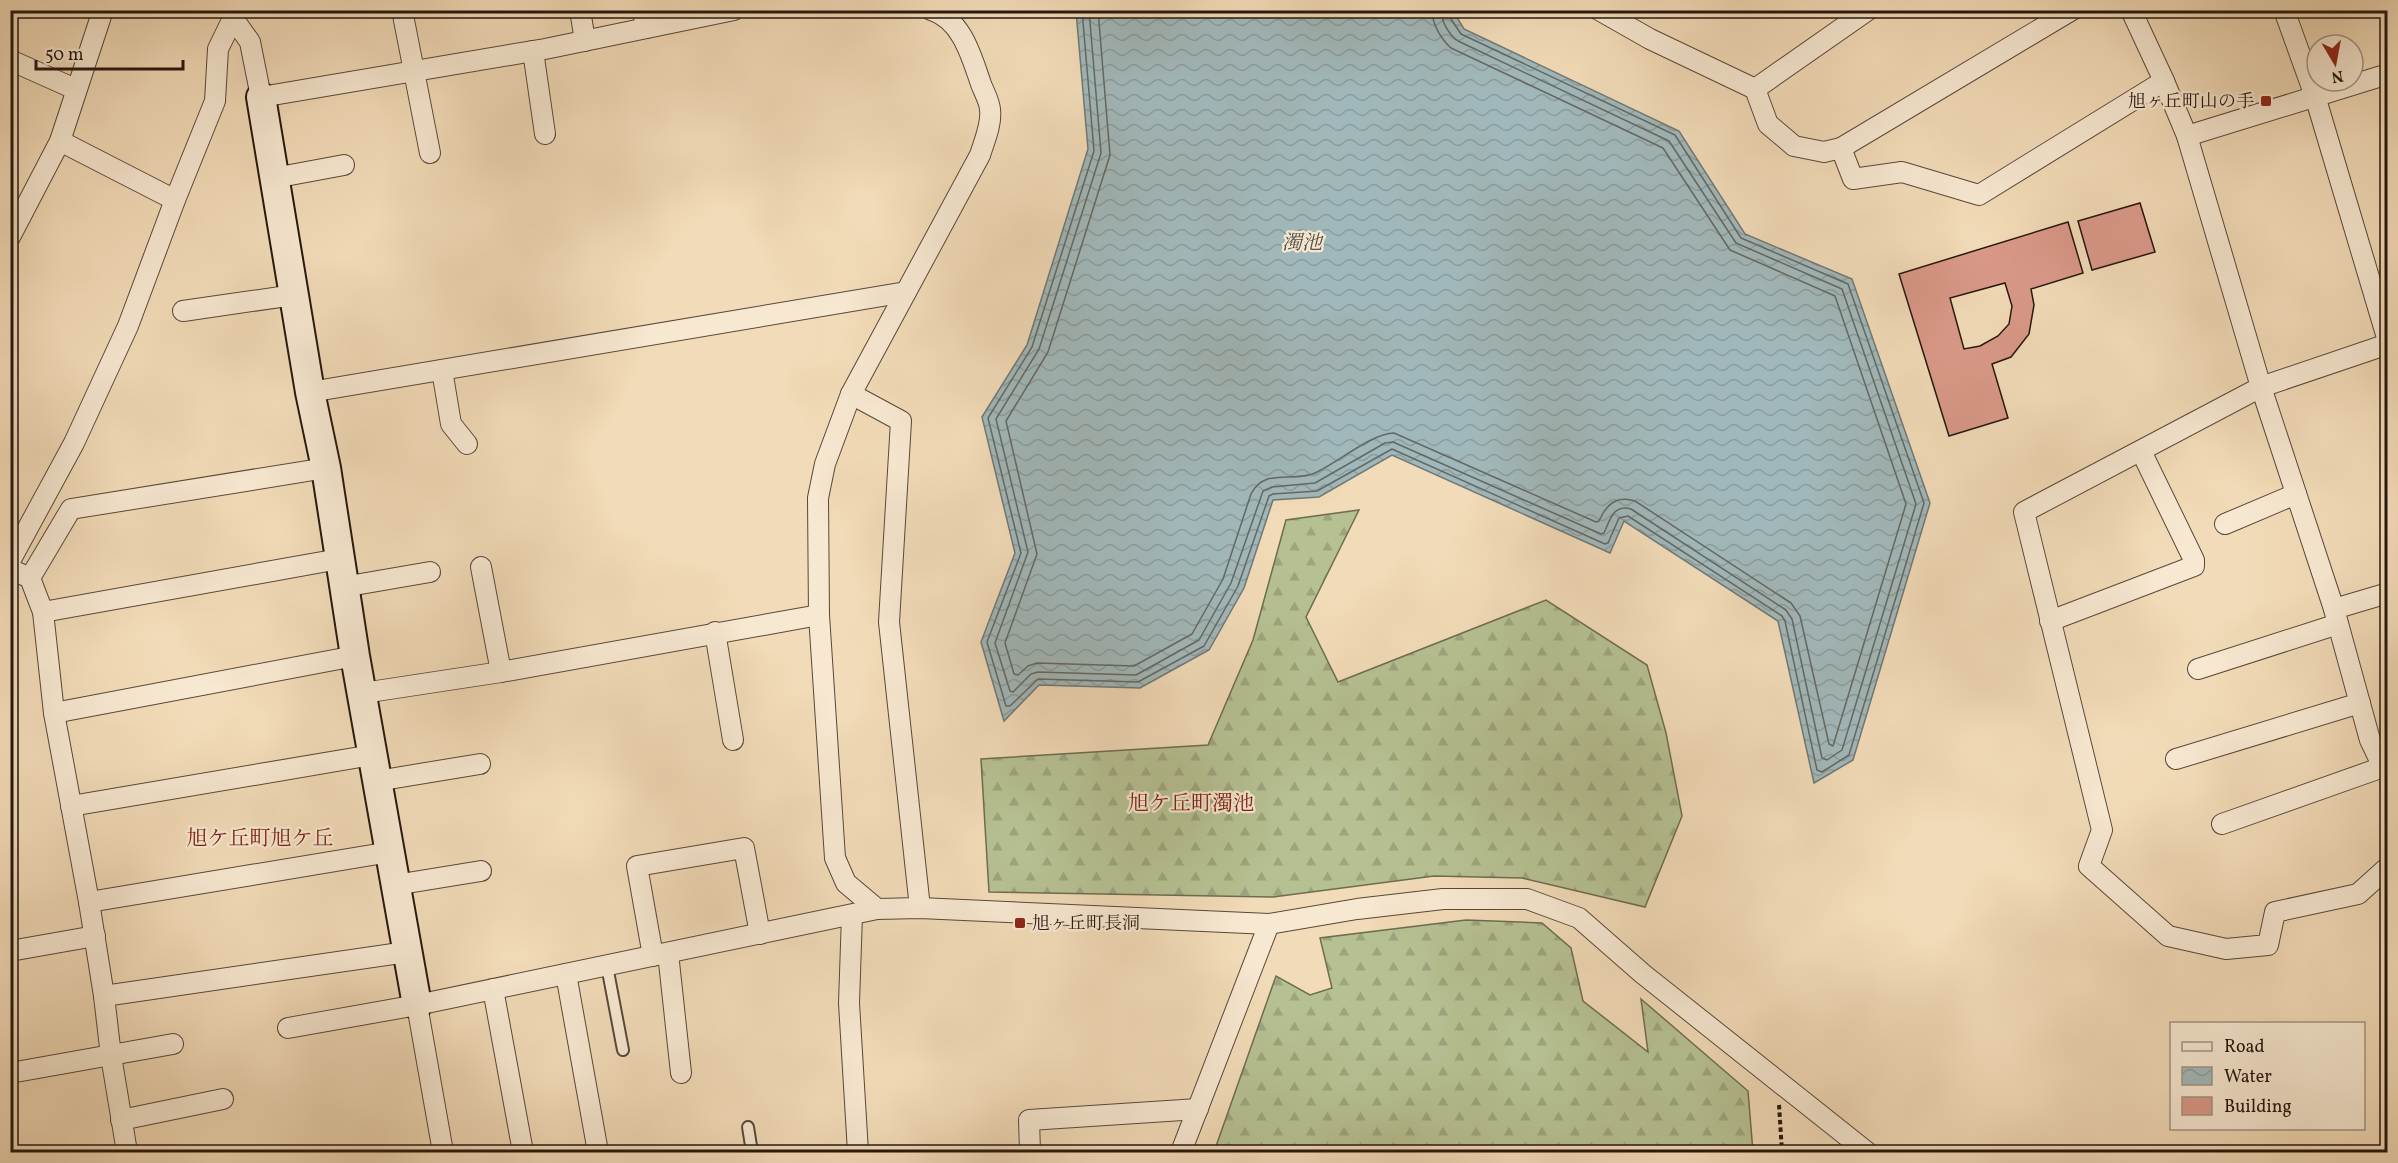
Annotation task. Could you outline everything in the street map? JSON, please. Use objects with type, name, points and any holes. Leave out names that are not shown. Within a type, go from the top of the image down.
[{"type":"street","points":[[11,236],[60,141],[75,89],[103,10]]},
{"type":"street","points":[[402,10],[430,153]]},
{"type":"street","points":[[580,10],[585,41]]},
{"type":"street","points":[[261,97],[415,73],[585,41],[645,19],[734,10]]},
{"type":"street","points":[[877,909],[846,883],[836,858],[819,615],[818,498],[825,464],[851,394],[980,155],[990,110],[967,46],[956,28],[931,10]]},
{"type":"street","points":[[1599,10],[1650,39],[1755,89],[1768,124],[1794,146],[1824,153],[1841,148],[2072,10]]},
{"type":"street","points":[[1755,89],[1841,18],[1868,10]]},
{"type":"street","points":[[2131,10],[2187,136],[2261,387],[2336,616],[2370,740],[2385,769],[2222,824]]},
{"type":"street","points":[[2284,10],[2315,96],[2388,342],[2261,387],[2024,512],[2102,830],[2089,866],[2168,936],[2226,949],[2268,945],[2275,912],[2358,894],[2388,867]]},
{"type":"street","points":[[235,14],[250,42],[261,97],[310,392],[326,468],[355,656],[443,1152]]},
{"type":"street","points":[[10,561],[15,540],[74,443],[128,326],[215,101],[218,49],[235,14]]},
{"type":"street","points":[[532,51],[545,134]]},
{"type":"street","points":[[10,60],[75,89]]},
{"type":"street","points":[[2187,136],[2388,74]]},
{"type":"street","points":[[1841,148],[1853,179],[1902,172],[1979,195],[2164,81]]},
{"type":"street","points":[[60,141],[175,200]]},
{"type":"street","points":[[274,177],[344,165]]},
{"type":"street","points":[[310,392],[906,292]]},
{"type":"street","points":[[183,311],[294,295]]},
{"type":"street","points":[[442,370],[451,424],[466,444]]},
{"type":"street","points":[[851,394],[901,421],[890,622],[920,908]]},
{"type":"street","points":[[2050,621],[2194,566],[2194,560],[2141,451]]},
{"type":"street","points":[[30,578],[70,509],[326,468]]},
{"type":"street","points":[[2225,524],[2296,494]]},
{"type":"street","points":[[481,567],[501,672]]},
{"type":"street","points":[[10,569],[30,578],[43,612],[54,713],[89,902],[126,1152]]},
{"type":"street","points":[[43,612],[341,573],[430,572]]},
{"type":"street","points":[[2198,669],[2336,616],[2388,593]]},
{"type":"street","points":[[363,693],[501,672],[819,615]]},
{"type":"street","points":[[715,632],[733,740]]},
{"type":"street","points":[[54,713],[355,656]]},
{"type":"street","points":[[2176,759],[2360,703]]},
{"type":"street","points":[[71,806],[375,768],[480,764]]},
{"type":"street","points":[[681,1073],[660,955],[637,866],[744,849],[760,934]]},
{"type":"street","points":[[89,902],[390,852]]},
{"type":"street","points":[[395,885],[481,871]]},
{"type":"street","points":[[288,1028],[417,1005],[877,909],[920,908],[1269,924],[1357,909],[1443,899],[1527,899],[1579,918],[1643,974],[1867,1152]]},
{"type":"street","points":[[852,915],[849,1002],[858,1152]]},
{"type":"street","points":[[1181,1152],[1269,924]]},
{"type":"street","points":[[10,951],[94,936]]},
{"type":"street","points":[[104,996],[407,952]]},
{"type":"street","points":[[566,974],[598,1152]]},
{"type":"street","points":[[493,989],[523,1152]]},
{"type":"street","points":[[10,1073],[173,1044]]},
{"type":"street","points":[[121,1120],[223,1099]]},
{"type":"street","points":[[1030,1152],[1029,1120],[1198,1109]]},
{"type":"lane","points":[[607,966],[623,1050]]},
{"type":"lane","points":[[748,1127],[752,1152]]},
{"type":"path","points":[[1768,1075],[1778,1101],[1782,1152]]},
{"type":"green space","points":[[1359,510],[1306,617],[1338,682],[1546,600],[1647,665],[1666,733],[1682,816],[1645,907],[1522,878],[1434,876],[1273,897],[989,892],[981,759],[1208,745],[1253,640],[1286,520]]},
{"type":"green space","points":[[1466,920],[1542,923],[1571,948],[1583,1001],[1648,1052],[1641,999],[1748,1091],[1753,1152],[1214,1152],[1276,976],[1310,995],[1332,988],[1320,938]]},
{"type":"water","name":"濁池","points":[[1076,11],[1453,11],[1464,29],[1679,131],[1745,234],[1852,279],[1930,503],[1853,760],[1814,783],[1778,621],[1624,521],[1610,553],[1392,455],[1319,497],[1273,500],[1244,588],[1209,650],[1140,688],[1039,685],[1004,721],[981,642],[1015,553],[982,417],[1027,345],[1088,149]]},
{"type":"building","points":[[2140,203],[2155,252],[2092,270],[2078,221]]},
{"type":"building","points":[[2068,222],[2083,273],[2031,289],[2034,305],[2029,334],[2011,357],[1992,364],[2008,418],[1949,436],[1899,274]],"holes":[[[2005,283],[2012,306],[2009,324],[1998,336],[1980,346],[1964,349],[1950,298]]]},
{"type":"place","name":"旭ヶ丘町山の手","points":[[2266,101]]},
{"type":"place","name":"旭ヶ丘町長洞","points":[[1020,923]]},
{"type":"district","name":"旭ケ丘町濁池","points":[[1191,803]]},
{"type":"district","name":"旭ケ丘町旭ケ丘","points":[[260,838]]}]
